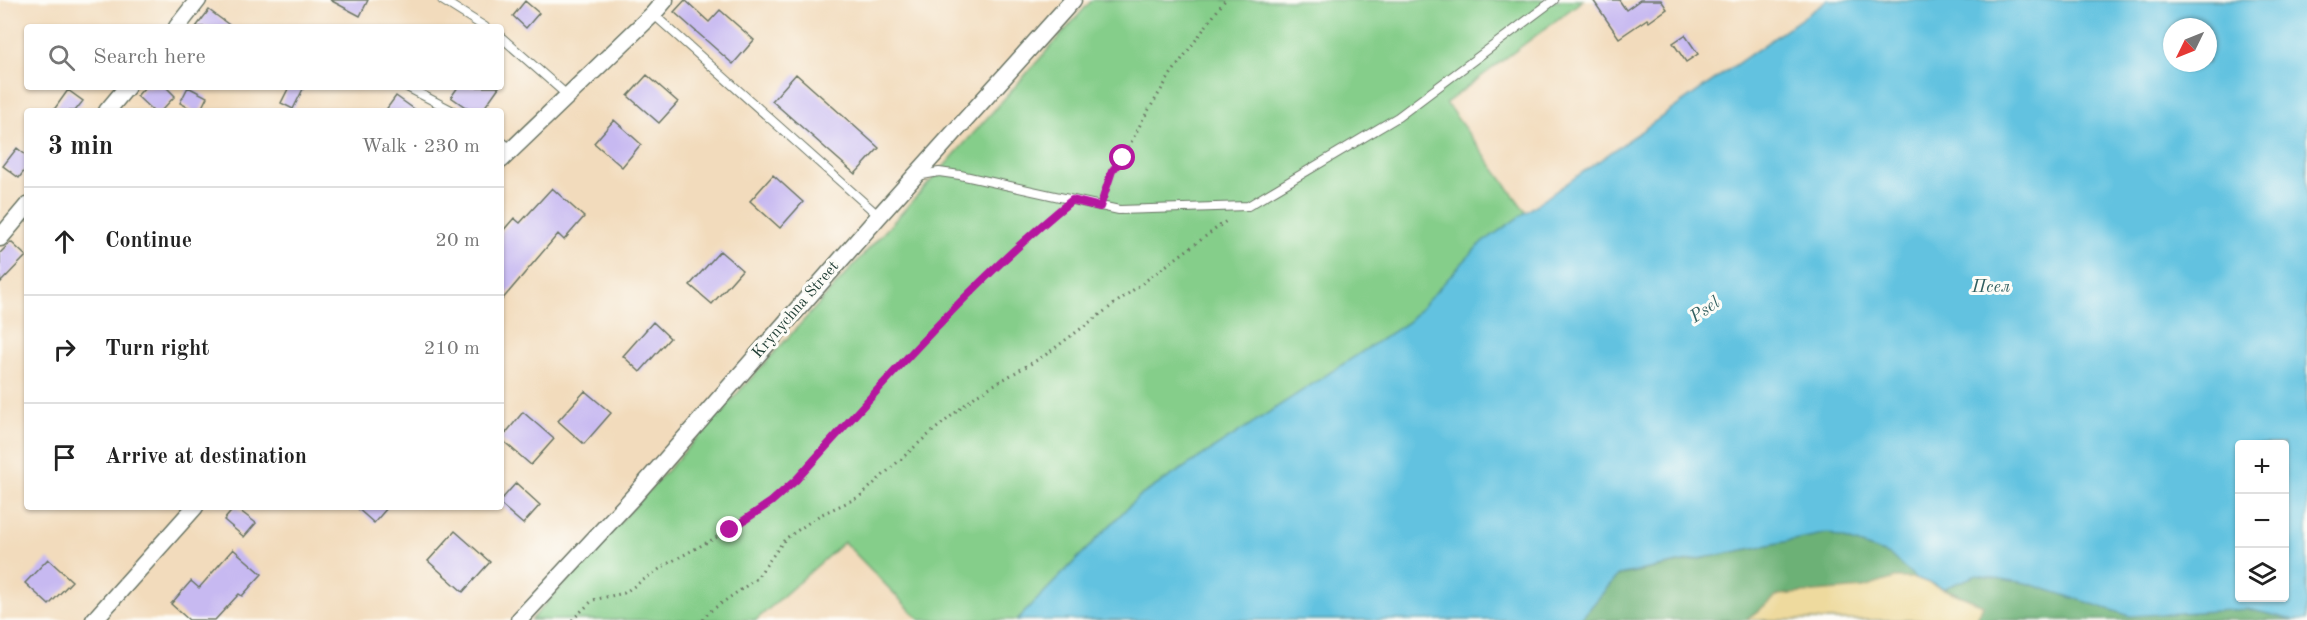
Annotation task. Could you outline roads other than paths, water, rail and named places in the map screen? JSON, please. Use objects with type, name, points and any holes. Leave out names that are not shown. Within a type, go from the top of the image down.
[{"type":"street","points":[[179,24],[198,0]]},
{"type":"street","points":[[504,150],[567,95],[665,0]]},
{"type":"street","name":"Krynychna Street","points":[[519,620],[635,495],[879,216],[1073,0]]},
{"type":"street","points":[[110,108],[124,90]]},
{"type":"street","points":[[0,238],[24,210]]},
{"type":"street","points":[[94,620],[192,510]]},
{"type":"lane","points":[[442,0],[480,24]]},
{"type":"lane","points":[[915,176],[939,172],[960,175],[1119,210],[1248,206],[1398,117],[1554,0]]},
{"type":"lane","points":[[653,14],[879,216]]},
{"type":"lane","points":[[504,40],[567,95]]},
{"type":"lane","points":[[413,90],[447,108]]},
{"type":"water","name":"Псел","points":[[1828,0],[2307,0],[2307,620],[2294,620],[2248,609],[2130,616],[2026,583],[1977,575],[1944,588],[1916,578],[1890,555],[1828,533],[1618,575],[1580,620],[1017,620],[1137,498],[1408,322],[1479,245]]},
{"type":"water label","name":"Psel","points":[[1705,310]]}]
